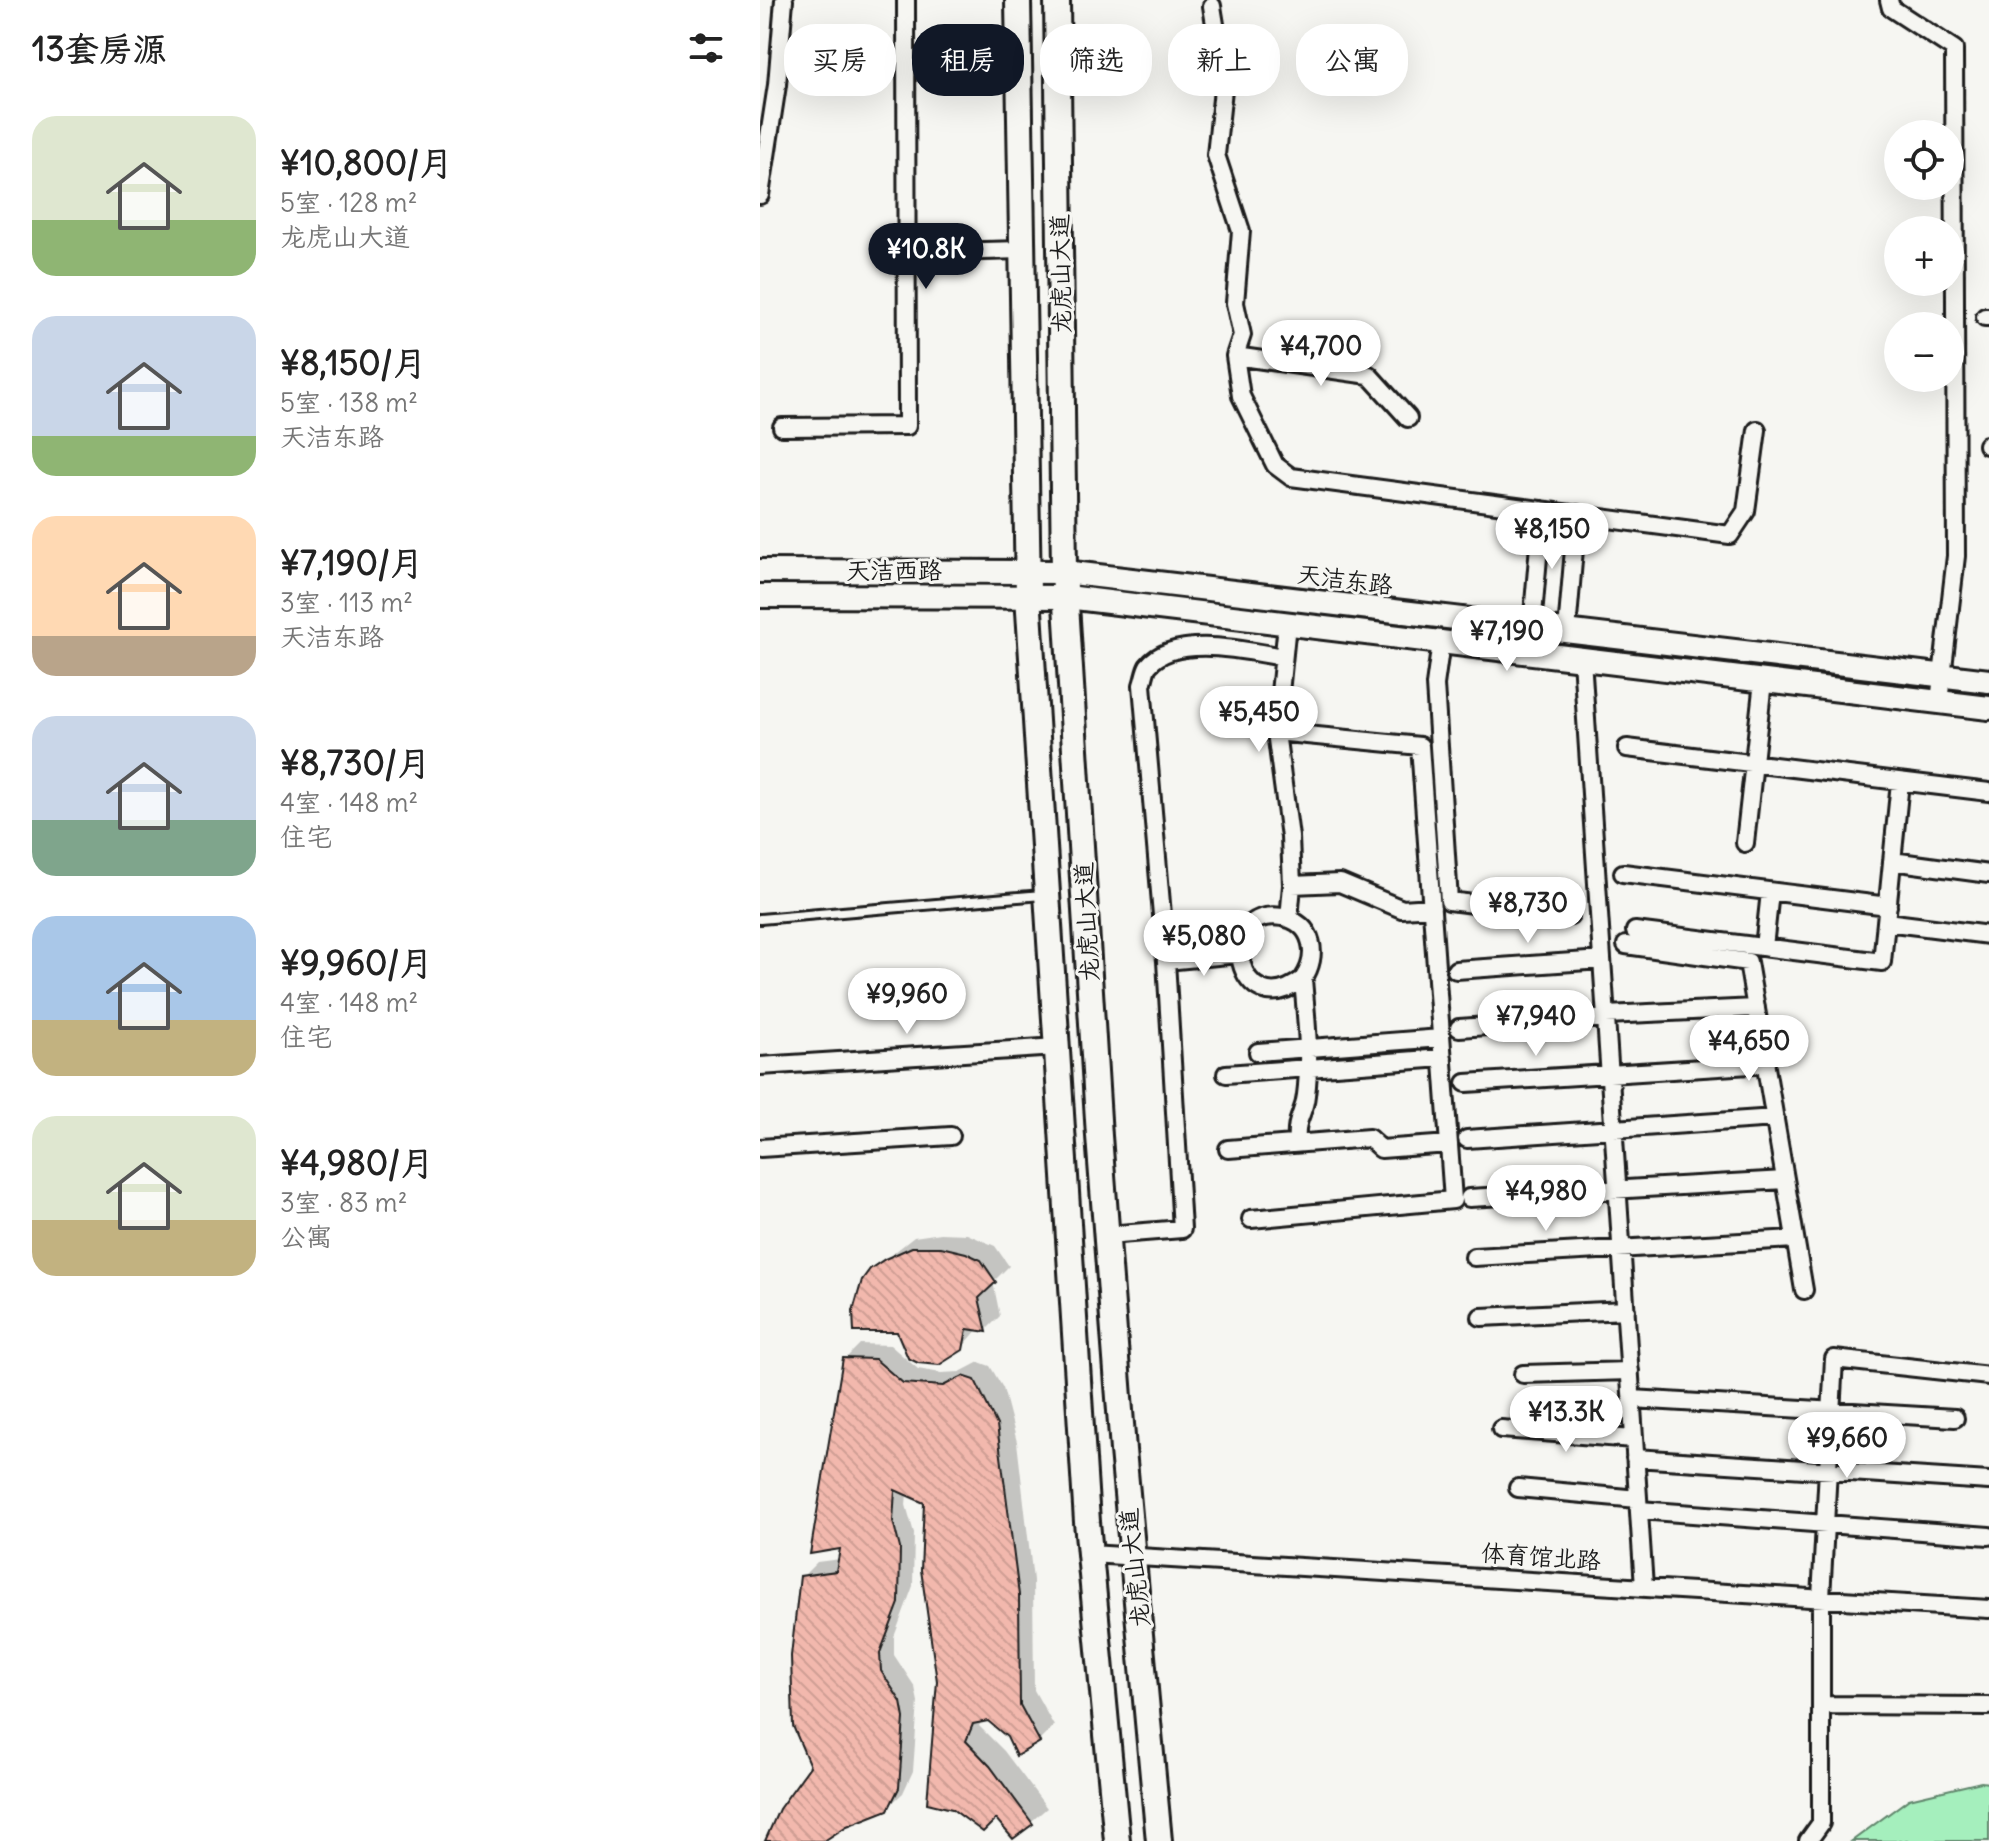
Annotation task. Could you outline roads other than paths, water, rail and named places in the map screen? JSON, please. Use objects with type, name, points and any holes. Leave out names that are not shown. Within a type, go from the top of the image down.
[{"type":"main road","name":"龙虎山大道","points":[[1018,0],[1028,583],[1090,1554],[1117,1841]]},
{"type":"main road","name":"龙虎山大道","points":[[1057,0],[1064,572],[1107,1235],[1159,1841]]},
{"type":"main road","name":"天洁西路","points":[[760,571],[1028,583]]},
{"type":"main road","name":"天洁东路","points":[[1028,583],[1064,572],[1989,681]]},
{"type":"main road","name":"天洁西路","points":[[760,596],[1028,583]]},
{"type":"main road","points":[[1028,583],[1067,597],[1989,708]]},
{"type":"street","points":[[760,195],[777,85],[784,0]]},
{"type":"street","points":[[782,427],[907,426],[906,0]]},
{"type":"street","points":[[1889,0],[1891,8],[1954,49],[1956,556],[1939,702]]},
{"type":"street","points":[[1212,6],[1224,80],[1216,155],[1241,231],[1235,303],[1242,335],[1235,356],[1241,396],[1275,465],[1291,477],[1730,535],[1746,511],[1757,430]]},
{"type":"street","points":[[906,253],[1022,250]]},
{"type":"street","points":[[1235,356],[1369,375],[1408,418]]},
{"type":"street","points":[[1532,627],[1542,510]]},
{"type":"street","points":[[1567,631],[1577,514]]},
{"type":"street","points":[[1287,624],[1276,732],[1290,837],[1292,885],[1289,919]]},
{"type":"street","points":[[1441,642],[1435,685],[1449,901],[1570,916]]},
{"type":"street","points":[[1107,1235],[1182,1229],[1166,961],[1142,685],[1148,667],[1173,650],[1222,647],[1283,657]]},
{"type":"street","points":[[1582,659],[1644,1587]]},
{"type":"street","points":[[1745,843],[1763,681]]},
{"type":"street","points":[[1251,1219],[1453,1200],[1420,746],[1276,732]]},
{"type":"street","points":[[1627,748],[1989,792]]},
{"type":"street","points":[[1804,1290],[1748,962],[1631,938],[1764,947],[1882,962],[1900,782]]},
{"type":"street","points":[[1892,861],[1989,874]]},
{"type":"street","points":[[1623,873],[1770,892],[1989,935]]},
{"type":"street","points":[[1292,885],[1340,883],[1402,909],[1432,907]]},
{"type":"street","points":[[1764,947],[1770,892]]},
{"type":"street","points":[[1297,1143],[1295,1121],[1306,1099],[1308,1068],[1303,979],[1314,957],[1312,945],[1300,925],[1277,916],[1254,923],[1245,932],[1238,954],[1247,978],[1257,986],[1281,991],[1303,979]]},
{"type":"street","points":[[1166,961],[1238,954]]},
{"type":"street","points":[[1456,970],[1602,960]]},
{"type":"street","points":[[1459,1028],[1756,1008]]},
{"type":"street","points":[[1258,1052],[1441,1038]]},
{"type":"street","points":[[760,1066],[1057,1047]]},
{"type":"street","points":[[1226,1074],[1443,1058]]},
{"type":"street","points":[[1466,1083],[1766,1064]]},
{"type":"street","points":[[1467,1139],[1775,1118]]},
{"type":"street","points":[[760,1148],[951,1136]]},
{"type":"street","points":[[1228,1149],[1369,1138],[1381,1149],[1449,1144]]},
{"type":"street","points":[[1469,1198],[1785,1180]]},
{"type":"street","points":[[1474,1257],[1795,1239]]},
{"type":"street","points":[[1481,1317],[1626,1310]]},
{"type":"street","points":[[1808,1841],[1821,1823],[1821,1598],[1834,1359],[1989,1376]]},
{"type":"street","points":[[1523,1374],[1630,1371]]},
{"type":"street","points":[[1632,1399],[1955,1418]]},
{"type":"street","points":[[1501,1429],[1634,1439]]},
{"type":"street","points":[[1635,1458],[1989,1481]]},
{"type":"street","points":[[1518,1488],[1825,1524],[1989,1536]]},
{"type":"street","name":"体育馆北路","points":[[1090,1554],[1133,1554],[1989,1609]]},
{"type":"street","points":[[1821,1705],[1989,1706]]},
{"type":"lane","points":[[760,919],[1047,895]]}]
